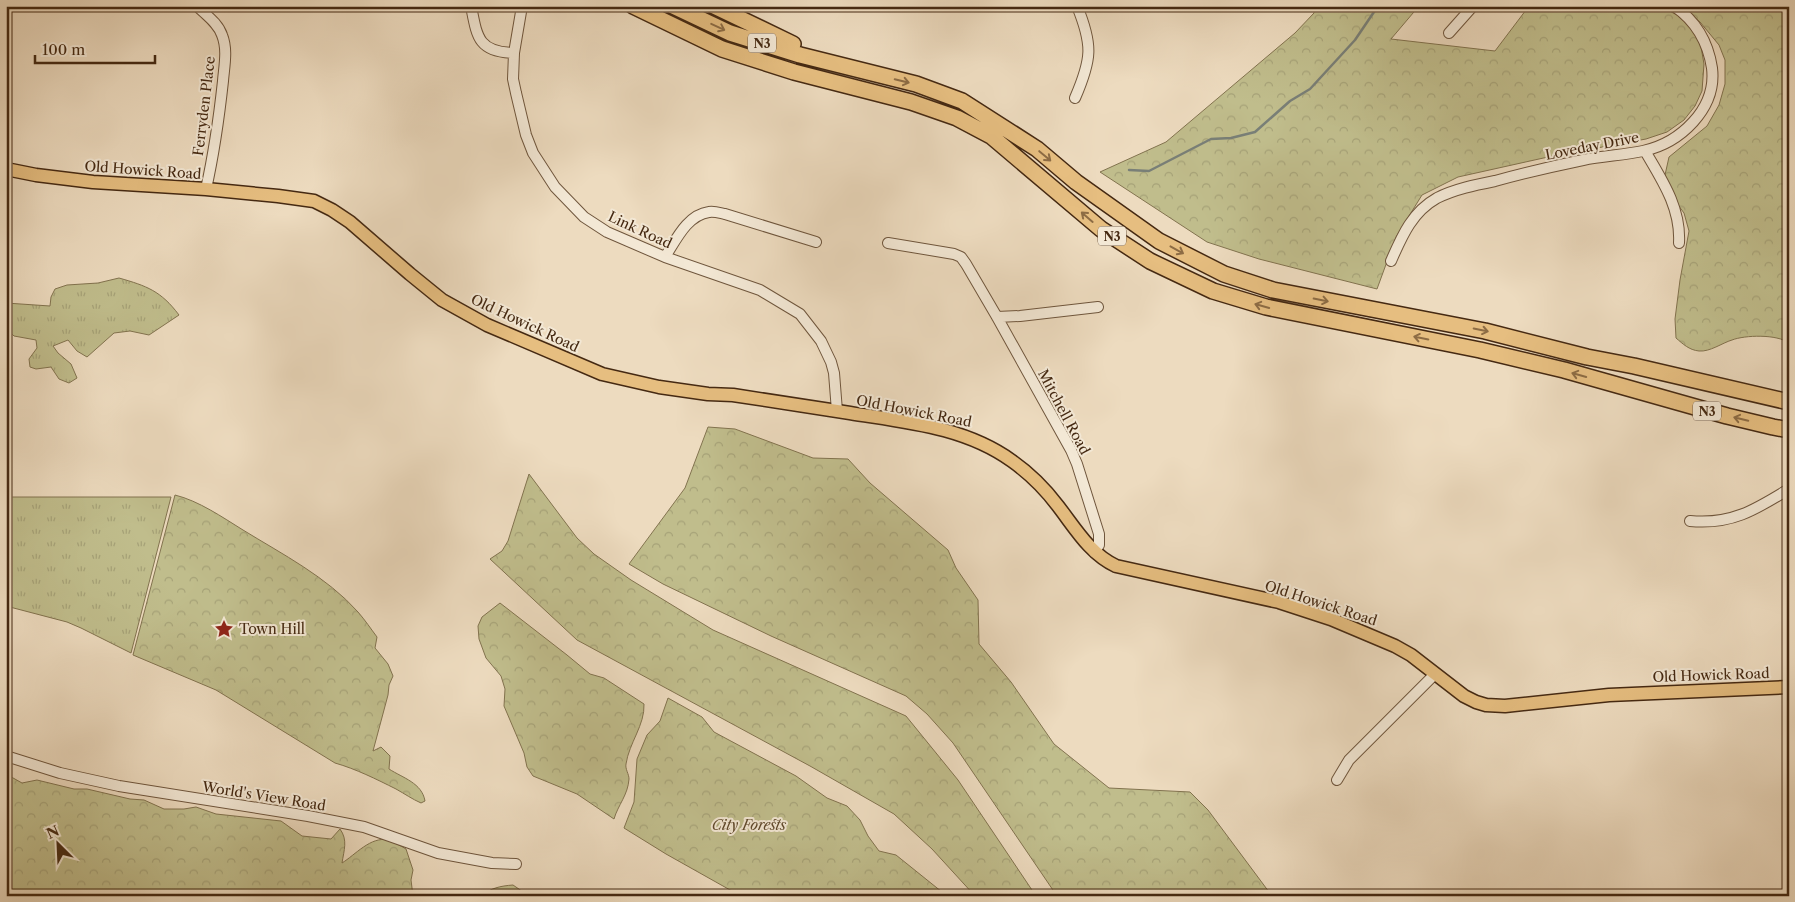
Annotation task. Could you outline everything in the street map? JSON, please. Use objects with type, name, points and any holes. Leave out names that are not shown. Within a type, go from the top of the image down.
[{"type":"highway","name":"N3","points":[[633,6],[722,49],[794,72],[911,102],[957,118],[991,136],[1101,229],[1150,261],[1213,290],[1266,307],[1480,350],[1564,370],[1626,389],[1746,421],[1789,430]]},
{"type":"highway","name":"N3","points":[[673,6],[730,33],[800,55],[916,84],[962,101],[1037,149],[1076,182],[1159,241],[1224,274],[1273,290],[1485,331],[1631,368],[1738,400],[1789,410]]},
{"type":"highway","points":[[714,6],[808,52],[855,69]]},
{"type":"highway","points":[[1631,368],[1789,402]]},
{"type":"main road","name":"Old Howick Road","points":[[6,169],[36,175],[93,182],[206,189],[299,198],[323,205],[350,222],[442,300],[487,326],[602,374],[659,387],[708,394],[733,395],[891,420],[961,434],[996,450],[1028,473],[1057,504],[1094,552],[1105,561],[1116,566],[1279,602],[1331,619],[1412,655],[1464,696],[1476,702],[1495,706],[1609,695],[1789,687]]},
{"type":"street","name":"Ferryden Place","points":[[197,6],[218,26],[225,48],[219,114],[206,189]]},
{"type":"street","points":[[471,6],[477,34],[486,46],[503,53],[514,53]]},
{"type":"street","name":"Link Road","points":[[522,6],[514,53],[514,79],[526,135],[533,153],[555,187],[584,217],[617,237],[665,257],[760,290],[800,314],[821,341],[831,362],[834,373],[837,412]]},
{"type":"street","points":[[1075,98],[1085,75],[1089,56],[1089,42],[1077,6]]},
{"type":"street","points":[[1449,33],[1473,6]]},
{"type":"street","name":"Loveday Drive","points":[[1391,261],[1405,230],[1415,216],[1425,206],[1452,192],[1586,159],[1645,151],[1672,139],[1696,120],[1704,109],[1712,84],[1711,58],[1698,28],[1684,13],[1674,6]]},
{"type":"street","points":[[1645,151],[1673,202],[1679,230],[1679,243]]},
{"type":"street","points":[[665,257],[689,222],[699,215],[711,212],[725,214],[816,242]]},
{"type":"street","name":"Mitchell Road","points":[[888,243],[954,254],[961,257],[1059,426],[1077,464],[1100,534],[1099,544],[1094,552]]},
{"type":"street","points":[[997,317],[1098,307]]},
{"type":"street","points":[[1690,521],[1712,522],[1748,514],[1789,489]]},
{"type":"street","points":[[1337,780],[1349,760],[1435,674]]},
{"type":"street","name":"World's View Road","points":[[6,756],[60,773],[111,784],[364,827],[438,853],[492,863],[516,864]]},
{"type":"green space","points":[[1315,6],[1419,6],[1391,39],[1495,51],[1529,6],[1660,6],[1690,25],[1700,41],[1704,64],[1702,91],[1695,106],[1684,120],[1667,132],[1646,139],[1548,157],[1458,177],[1422,195],[1396,237],[1377,289],[1259,259],[1207,242],[1100,172],[1166,142],[1295,33],[1314,13]]},
{"type":"green space","points":[[1681,6],[1789,6],[1789,343],[1777,338],[1753,336],[1738,338],[1712,349],[1699,351],[1689,348],[1676,338],[1675,319],[1689,231],[1684,213],[1675,201],[1665,175],[1669,157],[1707,126],[1719,105],[1725,84],[1725,60],[1719,45],[1700,22]]},
{"type":"green space","points":[[119,278],[153,291],[166,300],[179,315],[149,335],[130,331],[114,333],[87,357],[77,351],[68,340],[53,346],[71,364],[77,378],[69,383],[59,379],[51,367],[36,369],[30,367],[29,359],[37,348],[36,340],[14,336],[8,330],[6,331],[6,303],[50,306],[51,297],[55,289],[67,285],[98,283]]},
{"type":"green space","points":[[708,427],[735,429],[813,458],[848,459],[870,483],[948,550],[956,568],[978,600],[979,644],[1011,682],[1054,744],[1109,788],[1190,792],[1208,810],[1272,896],[1057,896],[953,743],[927,714],[906,696],[771,636],[663,584],[629,564],[685,488]]},
{"type":"green space","points":[[529,474],[577,538],[594,554],[631,580],[713,630],[906,716],[958,780],[1036,896],[975,896],[932,849],[894,814],[810,766],[577,640],[490,559],[502,551],[508,541]]},
{"type":"green space","points":[[175,495],[193,501],[210,510],[304,567],[346,599],[361,615],[377,637],[375,648],[388,664],[393,676],[389,685],[373,751],[381,747],[390,756],[389,769],[416,785],[425,801],[421,803],[373,778],[335,763],[216,690],[133,655]]},
{"type":"green space","points":[[6,497],[171,497],[131,653],[67,622],[6,606]]},
{"type":"green space","points":[[500,603],[590,674],[604,678],[644,704],[640,727],[630,749],[626,764],[629,777],[628,785],[614,819],[577,794],[533,776],[527,767],[524,753],[504,706],[505,689],[501,676],[486,658],[479,639],[478,626],[482,617]]},
{"type":"green space","name":"City Forests","points":[[668,698],[702,717],[714,732],[796,776],[827,798],[847,806],[860,820],[868,836],[879,851],[896,855],[947,896],[771,896],[755,893],[739,895],[624,828],[634,802],[637,759],[647,735],[660,721]]},
{"type":"green space","points":[[6,774],[22,783],[37,780],[74,789],[87,789],[130,799],[144,800],[164,809],[196,807],[216,814],[281,821],[302,836],[331,839],[340,829],[345,841],[342,863],[369,843],[388,840],[406,849],[413,870],[411,880],[413,896],[6,896]]},
{"type":"green space","points":[[513,885],[529,896],[481,896],[496,888]]},
{"type":"waterway","points":[[1129,170],[1149,171],[1211,139],[1231,138],[1255,132],[1290,101],[1310,89],[1355,40],[1378,6]]},
{"type":"place","name":"Town Hill","points":[[224,629]]}]
